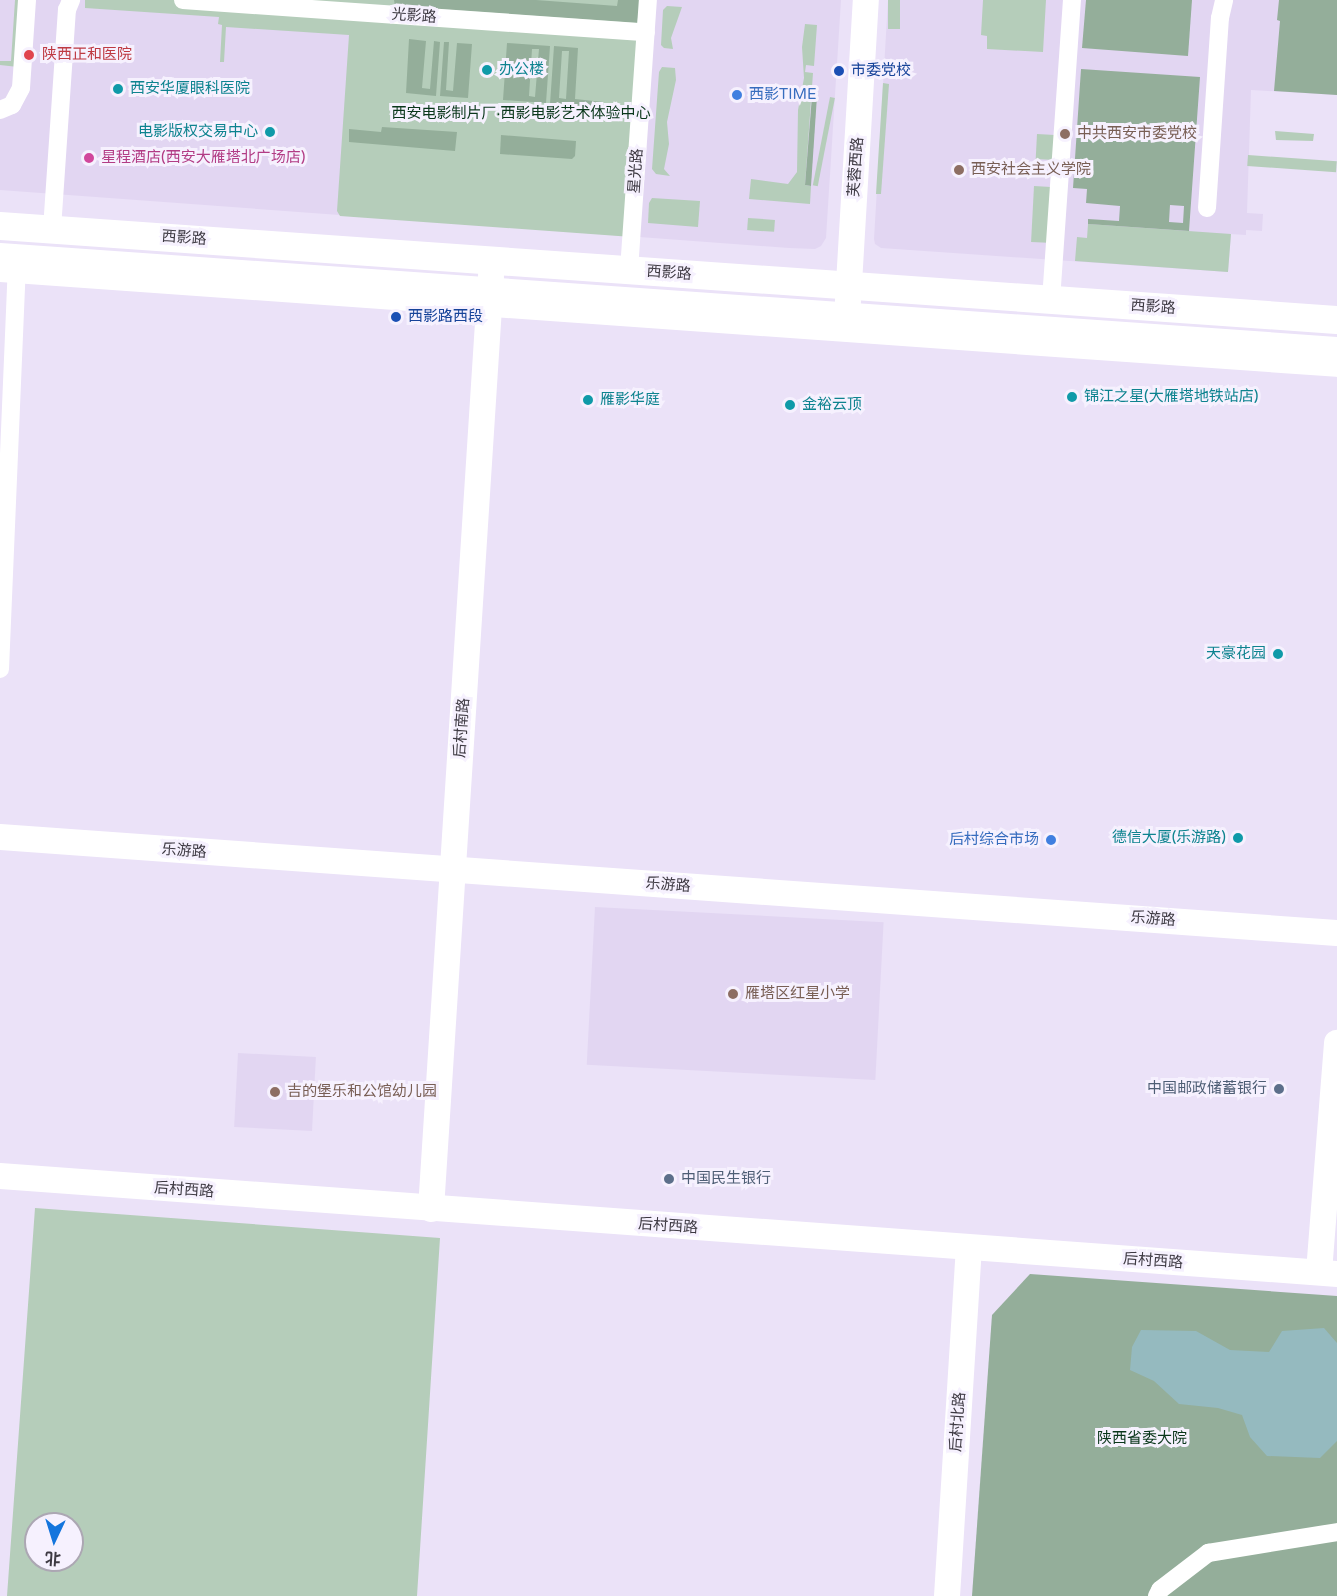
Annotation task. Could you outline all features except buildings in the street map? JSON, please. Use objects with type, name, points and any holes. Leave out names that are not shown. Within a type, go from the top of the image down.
[{"type":"main road","name":"西影路","points":[[0,226],[52,223],[493,253],[1052,294],[1337,320]]},
{"type":"main road","name":"西影路","points":[[8,266],[838,325],[1337,351]]},
{"type":"street","points":[[0,111],[12,105],[21,88],[27,0]]},
{"type":"street","points":[[0,212],[52,223],[67,10],[71,0]]},
{"type":"street","name":"光影路","points":[[183,0],[646,32]]},
{"type":"street","name":"星光路","points":[[630,263],[648,0]]},
{"type":"street","name":"芙蓉西路","points":[[841,279],[849,0]]},
{"type":"street","name":"芙蓉西路","points":[[838,325],[866,0]]},
{"type":"street","points":[[1072,0],[1052,294],[1337,307]]},
{"type":"street","points":[[1207,208],[1220,18],[1224,0]]},
{"type":"street","name":"后村南路","points":[[431,1209],[493,253]]},
{"type":"street","points":[[0,669],[8,266]]},
{"type":"street","points":[[838,325],[1337,368]]},
{"type":"street","name":"乐游路","points":[[0,837],[1337,933]]},
{"type":"street","points":[[1328,1273],[1337,1043]]},
{"type":"street","name":"后村西路","points":[[0,1176],[1328,1273]]},
{"type":"street","name":"后村北路","points":[[947,1596],[969,1248]]},
{"type":"street","points":[[1157,1596],[1160,1590],[1208,1553],[1337,1532]]},
{"type":"shaded area","points":[[0,0],[841,0],[826,238],[821,246],[815,249],[789,248],[0,190]]},
{"type":"shaded area","name":"中共西安市委党校","points":[[888,0],[1337,0],[1337,95],[1251,90],[1247,213],[1263,214],[1262,231],[1246,230],[1246,235],[1231,234],[1228,272],[881,248],[875,244],[874,239]]},
{"type":"shaded area","name":"雁塔区红星小学","points":[[595,907],[884,922],[875,1080],[587,1065]]},
{"type":"shaded area","name":"吉的堡乐和公馆幼儿园","points":[[238,1053],[316,1057],[312,1131],[234,1127]]},
{"type":"shaded area","points":[[1324,1328],[1337,1343],[1337,1441],[1320,1458],[1267,1456],[1250,1437],[1242,1415],[1218,1408],[1179,1404],[1154,1381],[1130,1370],[1132,1347],[1141,1330],[1196,1331],[1230,1350],[1269,1352],[1282,1331]]},
{"type":"green space","points":[[15,0],[23,0],[18,67],[0,65],[0,61],[11,61]]},
{"type":"green space","name":"西安电影制片厂·西影电影艺术体验中心","points":[[85,0],[648,0],[632,237],[340,216],[337,211],[349,35],[226,27],[224,62],[220,62],[222,25],[218,24],[219,17],[85,8]]},
{"type":"green space","points":[[394,0],[536,0],[617,6],[618,0],[641,0],[637,23],[395,6]]},
{"type":"green space","points":[[888,0],[900,0],[900,29],[888,29]]},
{"type":"green space","points":[[983,0],[1046,0],[1043,52],[987,49],[987,36],[981,35]]},
{"type":"green space","points":[[1086,0],[1192,0],[1188,56],[1082,48]]},
{"type":"green space","points":[[1279,0],[1337,0],[1337,95],[1274,91],[1280,21],[1277,20]]},
{"type":"green space","points":[[667,6],[682,7],[671,38],[673,49],[664,48],[661,45],[663,10]]},
{"type":"green space","points":[[805,24],[817,25],[814,66],[806,65],[805,72],[813,73],[805,185],[811,186],[810,204],[749,199],[751,179],[788,184],[797,172],[798,110],[804,78],[802,47]]},
{"type":"green space","points":[[409,39],[426,41],[422,88],[430,89],[434,41],[440,42],[436,96],[406,93]]},
{"type":"green space","points":[[444,42],[449,42],[446,90],[453,91],[457,43],[472,44],[468,98],[440,96]]},
{"type":"green space","points":[[507,43],[550,46],[546,103],[503,100]],"holes":[[[532,49],[539,49],[535,97],[529,96]]]},
{"type":"green space","points":[[554,46],[578,48],[575,99],[603,102],[602,107],[550,104]],"holes":[[[562,51],[569,51],[566,99],[559,98]]]},
{"type":"green space","points":[[662,67],[675,68],[676,80],[667,122],[669,144],[664,169],[670,176],[656,174],[652,169],[659,72]]},
{"type":"green space","points":[[1081,69],[1200,77],[1189,231],[1088,224],[1088,219],[1119,221],[1120,206],[1086,203],[1087,189],[1073,188]],"holes":[[[1170,205],[1184,206],[1183,223],[1169,222]]]},
{"type":"green space","points":[[883,83],[889,84],[881,194],[876,194]]},
{"type":"green space","points":[[812,96],[817,96],[811,186],[805,185]]},
{"type":"green space","points":[[830,97],[835,98],[818,186],[813,185]]},
{"type":"green space","points":[[382,127],[457,132],[455,151],[349,142],[349,129],[381,132]]},
{"type":"green space","points":[[1275,131],[1314,134],[1313,141],[1276,140]]},
{"type":"green space","points":[[1037,134],[1055,135],[1054,160],[1036,159]]},
{"type":"green space","points":[[501,135],[576,141],[575,156],[572,159],[500,154]]},
{"type":"green space","points":[[1248,155],[1337,161],[1336,172],[1247,166]]},
{"type":"green space","points":[[1034,186],[1051,187],[1048,243],[1031,242]]},
{"type":"green space","points":[[652,198],[700,201],[698,227],[648,223],[649,203]]},
{"type":"green space","points":[[748,218],[775,220],[774,232],[747,230]]},
{"type":"green space","points":[[1088,224],[1231,234],[1228,272],[1075,261],[1077,237],[1087,238]]},
{"type":"green space","points":[[35,1208],[440,1238],[417,1596],[7,1596]]},
{"type":"green space","name":"陕西省委大院","points":[[1030,1274],[1337,1296],[1337,1596],[972,1596],[992,1315]]},
{"type":"place","name":"陕西正和医院","points":[[29,55]]},
{"type":"place","name":"办公楼","points":[[487,70]]},
{"type":"place","name":"市委党校","points":[[839,71]]},
{"type":"place","name":"西安华厦眼科医院","points":[[118,89]]},
{"type":"place","name":"西影TIME","points":[[737,95]]},
{"type":"place","name":"电影版权交易中心","points":[[270,132]]},
{"type":"place","name":"中共西安市委党校","points":[[1065,134]]},
{"type":"place","name":"星程酒店(西安大雁塔北广场店)","points":[[89,158]]},
{"type":"place","name":"西安社会主义学院","points":[[959,170]]},
{"type":"place","name":"西影路西段","points":[[396,317]]},
{"type":"place","name":"锦江之星(大雁塔地铁站店)","points":[[1072,397]]},
{"type":"place","name":"雁影华庭","points":[[588,400]]},
{"type":"place","name":"金裕云顶","points":[[790,405]]},
{"type":"place","name":"天豪花园","points":[[1278,654]]},
{"type":"place","name":"德信大厦(乐游路)","points":[[1238,838]]},
{"type":"place","name":"后村综合市场","points":[[1051,840]]},
{"type":"place","name":"雁塔区红星小学","points":[[733,994]]},
{"type":"place","name":"中国邮政储蓄银行","points":[[1279,1089]]},
{"type":"place","name":"吉的堡乐和公馆幼儿园","points":[[275,1092]]},
{"type":"place","name":"中国民生银行","points":[[669,1179]]}]
